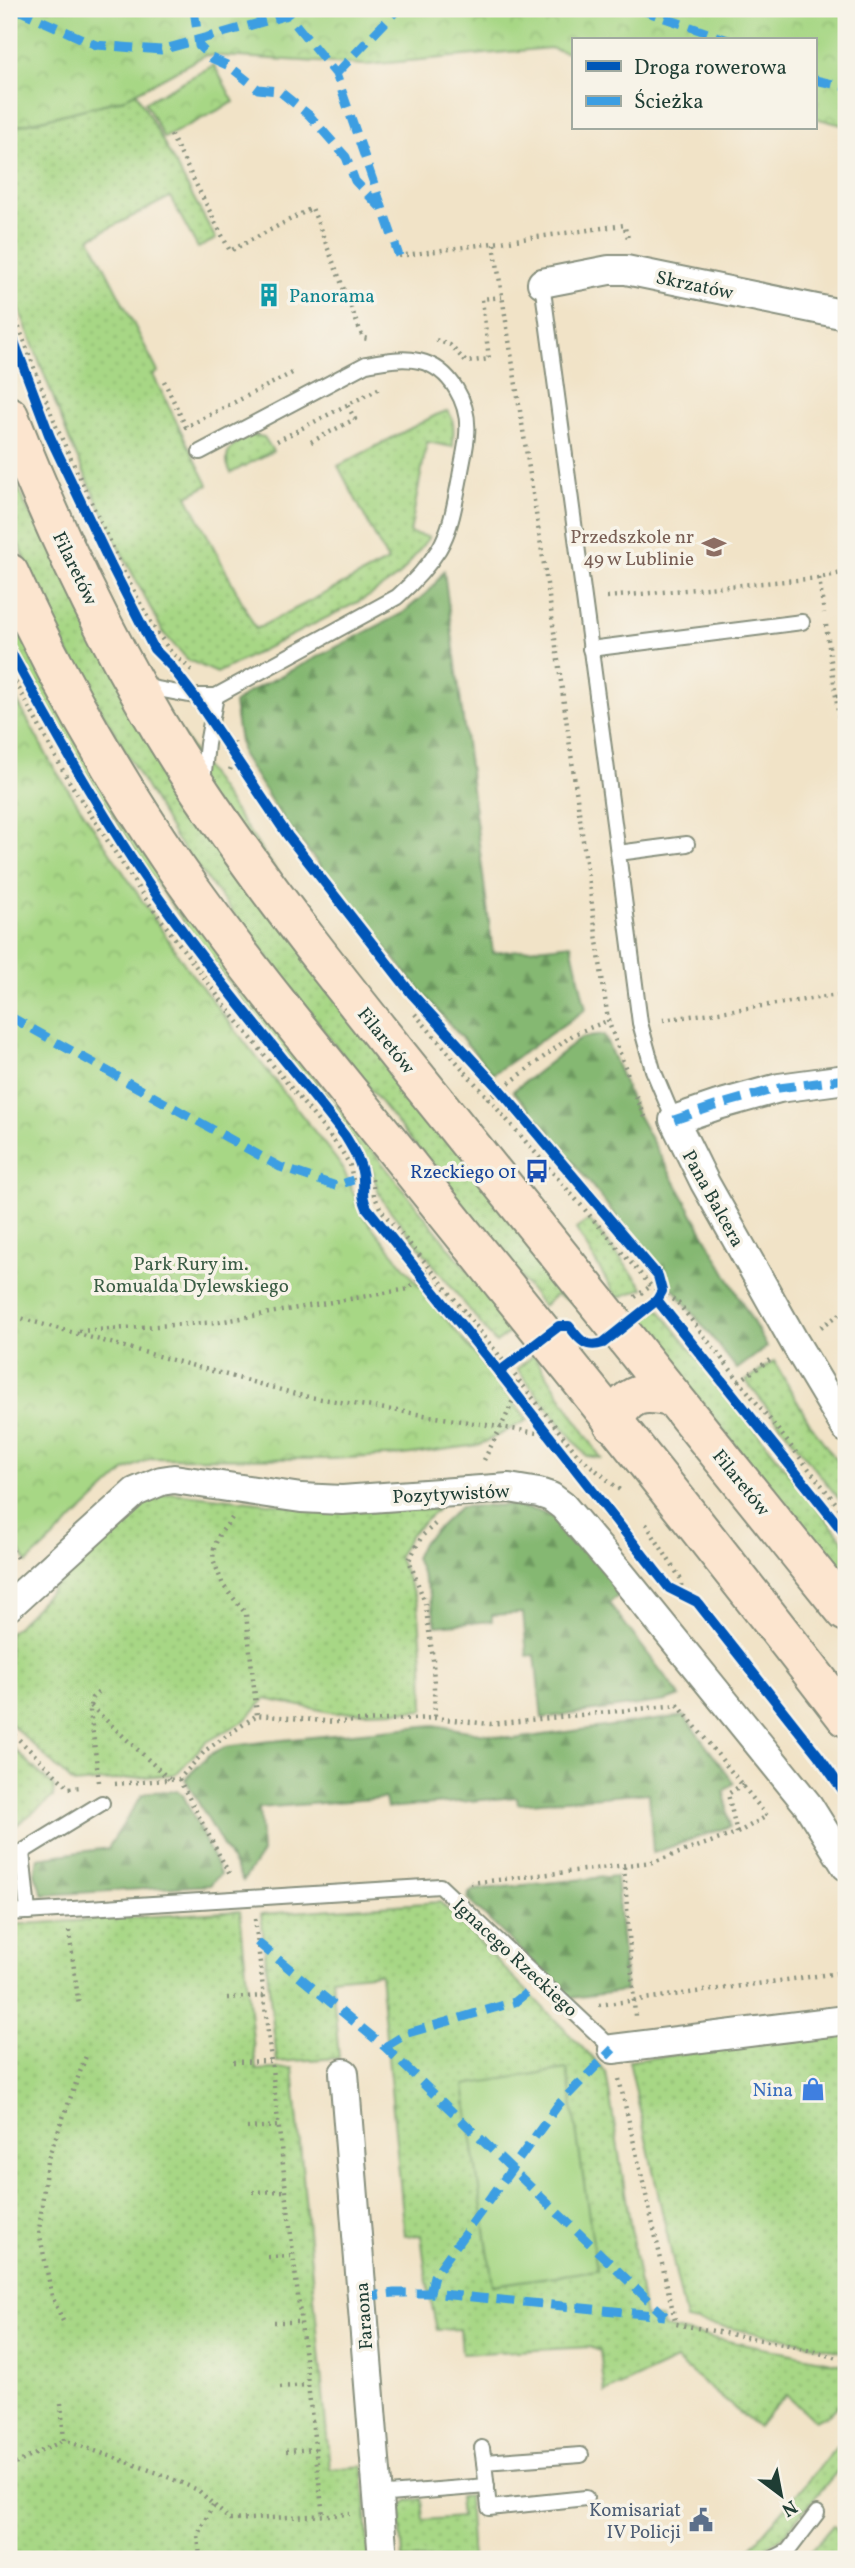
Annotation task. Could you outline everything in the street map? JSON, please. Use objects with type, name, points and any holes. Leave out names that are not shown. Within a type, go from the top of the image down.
[{"type":"main road","name":"Filaretów","points":[[9,416],[78,573],[137,685],[227,781],[301,932],[846,1612]]},
{"type":"main road","points":[[9,573],[42,642],[114,771],[176,868],[306,1038],[846,1717]]},
{"type":"main road","points":[[613,1423],[617,1413],[633,1396],[649,1392],[673,1398]]},
{"type":"street","name":"Skrzatów","points":[[542,283],[609,271],[639,272],[846,315]]},
{"type":"street","points":[[674,1120],[779,1088],[846,1079]]},
{"type":"street","name":"Pana Balcera","points":[[674,1120],[718,1206],[846,1428]]},
{"type":"street","name":"Pozytywistów","points":[[9,1606],[135,1492],[174,1479],[301,1498],[342,1500],[509,1488],[539,1493],[563,1506],[808,1805],[846,1866]]},
{"type":"street","points":[[625,2047],[846,2020]]},
{"type":"street","name":"Faraona","points":[[344,2073],[383,2559]]},
{"type":"lane","points":[[542,283],[640,1023],[653,1070],[674,1120]]},
{"type":"lane","points":[[137,685],[194,696],[216,696],[397,597],[420,576],[440,547],[452,521],[468,433],[464,405],[457,387],[429,364],[417,360],[394,359],[366,364],[200,452]]},
{"type":"lane","points":[[590,649],[802,622]]},
{"type":"lane","points":[[216,696],[207,744],[227,781]]},
{"type":"lane","points":[[618,853],[687,844]]},
{"type":"lane","points":[[28,1912],[22,1852],[102,1802]]},
{"type":"lane","name":"Ignacego Rzeckiego","points":[[9,1913],[440,1886],[570,2009],[625,2047]]},
{"type":"lane","points":[[581,2455],[483,2455],[489,2508],[586,2498]]},
{"type":"lane","points":[[377,2504],[486,2486]]},
{"type":"lane","points":[[772,2559],[788,2551],[817,2513]]},
{"type":"path","points":[[172,135],[230,251],[312,208],[363,338]]},
{"type":"path","points":[[399,256],[624,225],[639,272]]},
{"type":"path","points":[[494,244],[550,603],[608,1020]]},
{"type":"path","points":[[430,340],[440,340],[450,345],[466,362],[489,359],[482,299],[502,297]]},
{"type":"path","points":[[9,300],[55,424],[134,593],[171,652],[203,678],[229,721],[235,758],[227,781]]},
{"type":"path","points":[[9,328],[50,437],[133,610],[154,649],[194,696]]},
{"type":"path","points":[[353,343],[363,338],[375,340]]},
{"type":"path","points":[[164,381],[187,427],[298,371]]},
{"type":"path","points":[[277,441],[384,386]]},
{"type":"path","points":[[311,442],[349,422]]},
{"type":"path","points":[[550,603],[819,578],[846,572]]},
{"type":"path","points":[[819,578],[846,769]]},
{"type":"path","points":[[15,660],[62,743]]},
{"type":"path","points":[[836,696],[846,695]]},
{"type":"path","points":[[212,724],[235,758]]},
{"type":"path","points":[[81,778],[138,868],[213,970]]},
{"type":"path","points":[[487,1100],[496,1087],[574,1034],[608,1020],[640,1023],[846,994]]},
{"type":"path","points":[[414,1005],[477,1067]]},
{"type":"path","points":[[414,1005],[487,1100],[651,1286],[678,1303],[842,1520]]},
{"type":"path","points":[[496,1087],[509,1101]]},
{"type":"path","points":[[337,1126],[360,1166],[363,1179],[361,1195],[405,1257]]},
{"type":"path","points":[[640,1255],[657,1276],[662,1291],[657,1300],[665,1309]]},
{"type":"path","points":[[413,1267],[429,1287]]},
{"type":"path","points":[[72,1331],[219,1322],[408,1289],[430,1268],[503,1370],[516,1393],[571,1464]]},
{"type":"path","points":[[447,1309],[503,1370],[518,1380],[578,1455],[628,1500]]},
{"type":"path","points":[[811,1333],[846,1310]]},
{"type":"path","points":[[9,1315],[303,1396],[564,1437]]},
{"type":"path","points":[[503,1370],[545,1337]]},
{"type":"path","points":[[739,1381],[772,1359]]},
{"type":"path","points":[[435,1717],[433,1659],[425,1603],[409,1560],[422,1536],[470,1490],[502,1427],[516,1393],[518,1380]]},
{"type":"path","points":[[737,1397],[842,1520]]},
{"type":"path","points":[[251,1490],[219,1535],[213,1559],[223,1585],[246,1614],[257,1715]]},
{"type":"path","points":[[643,1517],[680,1578],[685,1610]]},
{"type":"path","points":[[669,1588],[696,1602]]},
{"type":"path","points":[[102,1690],[92,1698],[90,1705],[99,1786],[179,1779],[206,1750],[257,1715],[335,1722],[435,1717],[490,1724],[678,1705],[767,1816],[737,1833],[653,1863],[440,1886]]},
{"type":"path","points":[[90,1705],[170,1780]]},
{"type":"path","points":[[9,1730],[69,1788]]},
{"type":"path","points":[[179,1779],[243,1899]]},
{"type":"path","points":[[737,1833],[728,1794],[743,1784]]},
{"type":"path","points":[[624,1867],[634,2000],[625,2047],[676,2324],[788,2345],[846,2360]]},
{"type":"path","points":[[66,1909],[79,2006]]},
{"type":"path","points":[[257,1942],[323,2516]]},
{"type":"path","points":[[570,2009],[846,1972]]},
{"type":"path","points":[[228,1998],[264,1996]]},
{"type":"path","points":[[63,2321],[52,2296],[39,2231],[47,2161],[86,2056]]},
{"type":"path","points":[[233,2062],[271,2061]]},
{"type":"path","points":[[247,2128],[279,2126]]},
{"type":"path","points":[[253,2193],[286,2190]]},
{"type":"path","points":[[268,2258],[293,2256]]},
{"type":"path","points":[[274,2322],[301,2322]]},
{"type":"path","points":[[280,2387],[308,2385]]},
{"type":"path","points":[[61,2403],[64,2440]]},
{"type":"path","points":[[9,2467],[64,2440],[198,2490],[230,2520],[323,2516],[377,2504]]},
{"type":"path","points":[[286,2451],[315,2449]]},
{"type":"path","points":[[200,2559],[198,2534],[213,2504]]},
{"type":"green space","points":[[9,9],[846,9],[846,126],[816,118],[816,38],[572,38],[572,54],[550,48],[366,65],[205,55],[124,99],[9,128]]},
{"type":"green space","points":[[214,65],[234,102],[164,138],[145,102]]},
{"type":"green space","points":[[136,92],[216,239],[198,248],[170,197],[90,238],[158,372],[153,375],[208,485],[187,496],[256,629],[388,561],[338,466],[436,415],[447,411],[453,423],[453,447],[427,442],[410,533],[429,537],[400,575],[368,597],[217,673],[188,660],[164,634],[115,540],[71,444],[9,282],[9,128],[124,99]]},
{"type":"green space","points":[[251,435],[264,437],[273,451],[231,473],[227,460],[230,450]]},
{"type":"green space","points":[[9,464],[28,511],[573,1302],[556,1295],[543,1306],[331,1040],[176,839],[65,647],[9,523]]},
{"type":"green space","points":[[444,571],[493,953],[571,944],[586,1009],[493,1074],[414,983],[284,821],[242,755],[234,704],[247,693],[403,613],[431,589]]},
{"type":"green space","points":[[9,616],[271,1023],[514,1329],[496,1343],[385,1204],[371,1168],[366,1169],[358,1147],[202,948],[143,864],[65,739],[31,678],[9,634]]},
{"type":"green space","name":"Park Rury im. Romualda Dylewskiego","points":[[9,686],[52,765],[187,968],[336,1159],[364,1217],[528,1420],[479,1445],[404,1455],[329,1459],[151,1458],[126,1470],[27,1563],[9,1532]]},
{"type":"green space","points":[[604,1035],[637,1114],[767,1347],[737,1369],[542,1123],[513,1091],[581,1038]]},
{"type":"green space","points":[[589,1220],[644,1288],[617,1298],[576,1229]]},
{"type":"green space","points":[[657,1307],[846,1544],[846,1584],[638,1323]]},
{"type":"green space","points":[[534,1355],[601,1458],[586,1456],[517,1369]]},
{"type":"green space","points":[[774,1361],[809,1422],[846,1474],[846,1508],[746,1381]]},
{"type":"green space","points":[[173,1493],[343,1511],[438,1509],[411,1534],[398,1556],[418,1604],[424,1710],[336,1713],[265,1699],[244,1721],[205,1743],[176,1774],[74,1784],[9,1722],[9,1632],[16,1628],[90,1548],[131,1509],[158,1496]]},
{"type":"green space","points":[[510,1505],[538,1511],[562,1521],[627,1589],[609,1603],[680,1696],[666,1701],[542,1718],[535,1655],[527,1656],[523,1613],[492,1615],[492,1621],[436,1626],[430,1594],[415,1558],[422,1543],[460,1507]]},
{"type":"green space","points":[[684,1716],[734,1783],[724,1791],[730,1826],[653,1853],[649,1793],[518,1804],[517,1797],[387,1808],[385,1798],[259,1808],[262,1853],[243,1881],[185,1779],[209,1755],[225,1747],[262,1742],[434,1725],[514,1739]]},
{"type":"green space","points":[[9,1744],[54,1787],[53,1797],[9,1831]]},
{"type":"green space","points":[[178,1791],[183,1795],[220,1874],[210,1885],[43,1895],[35,1874],[38,1858],[108,1848],[142,1795],[149,1792]]},
{"type":"green space","points":[[616,1876],[626,1991],[571,1998],[468,1900],[469,1893],[474,1890]]},
{"type":"green space","points":[[440,1902],[606,2072],[645,2317],[661,2318],[664,2328],[846,2365],[846,2397],[831,2413],[815,2421],[786,2395],[757,2427],[676,2360],[605,2393],[600,2351],[590,2347],[462,2354],[460,2329],[437,2330],[421,2235],[405,2236],[380,1973],[332,1978],[339,2058],[277,2062],[261,1914]]},
{"type":"green space","points":[[240,1911],[256,2070],[293,2068],[330,2469],[363,2466],[369,2559],[9,2559],[9,1925]]},
{"type":"green space","points":[[846,2032],[846,2353],[794,2340],[686,2320],[629,2061]]},
{"type":"green space","points":[[567,2069],[597,2270],[493,2285],[464,2085]]},
{"type":"green space","points":[[846,2436],[846,2461],[780,2539],[751,2556],[747,2552]]},
{"type":"green space","points":[[468,2496],[472,2559],[403,2559],[401,2521],[405,2503],[421,2498],[423,2520],[461,2517],[459,2497]]},
{"type":"green space","points":[[833,2525],[846,2537],[846,2553],[834,2559],[804,2559]]},
{"type":"marked path","points":[[16,9],[96,45],[161,50],[288,15],[336,74],[399,256]]},
{"type":"marked path","points":[[194,9],[199,46],[211,58],[229,66],[258,89],[279,91],[309,115],[346,157],[355,181],[381,208]]},
{"type":"marked path","points":[[336,74],[398,9]]},
{"type":"marked path","points":[[639,9],[722,38]]},
{"type":"marked path","points":[[816,80],[846,87]]},
{"type":"marked path","points":[[9,1016],[280,1167],[336,1186],[353,1180]]},
{"type":"marked path","points":[[674,1120],[779,1088],[846,1079]]},
{"type":"marked path","points":[[257,1942],[385,2047],[665,2316]]},
{"type":"marked path","points":[[385,2047],[408,2033],[515,2002],[541,1981]]},
{"type":"marked path","points":[[430,2293],[434,2276],[558,2105],[613,2049]]},
{"type":"marked path","points":[[362,2297],[394,2293],[430,2293],[665,2316]]},
{"type":"cycle path","points":[[9,328],[50,437],[154,649],[194,696],[288,836],[411,993],[500,1090],[658,1276],[662,1291],[657,1300]]},
{"type":"cycle path","points":[[9,649],[87,787],[162,903],[345,1136],[361,1169],[363,1197],[367,1208],[499,1372],[559,1326],[569,1326],[579,1339],[587,1344],[597,1345],[657,1300],[846,1535]]},
{"type":"cycle path","points":[[499,1372],[669,1588],[697,1602],[818,1755],[846,1795]]},
{"type":"place","name":"Panorama","points":[[269,295]]},
{"type":"place","name":"Przedszkole nr 49 w Lublinie","points":[[714,547]]},
{"type":"place","name":"Rzeckiego 01","points":[[537,1171]]},
{"type":"place","name":"Nina","points":[[813,2089]]},
{"type":"place","name":"Komisariat IV Policji","points":[[701,2520]]}]
